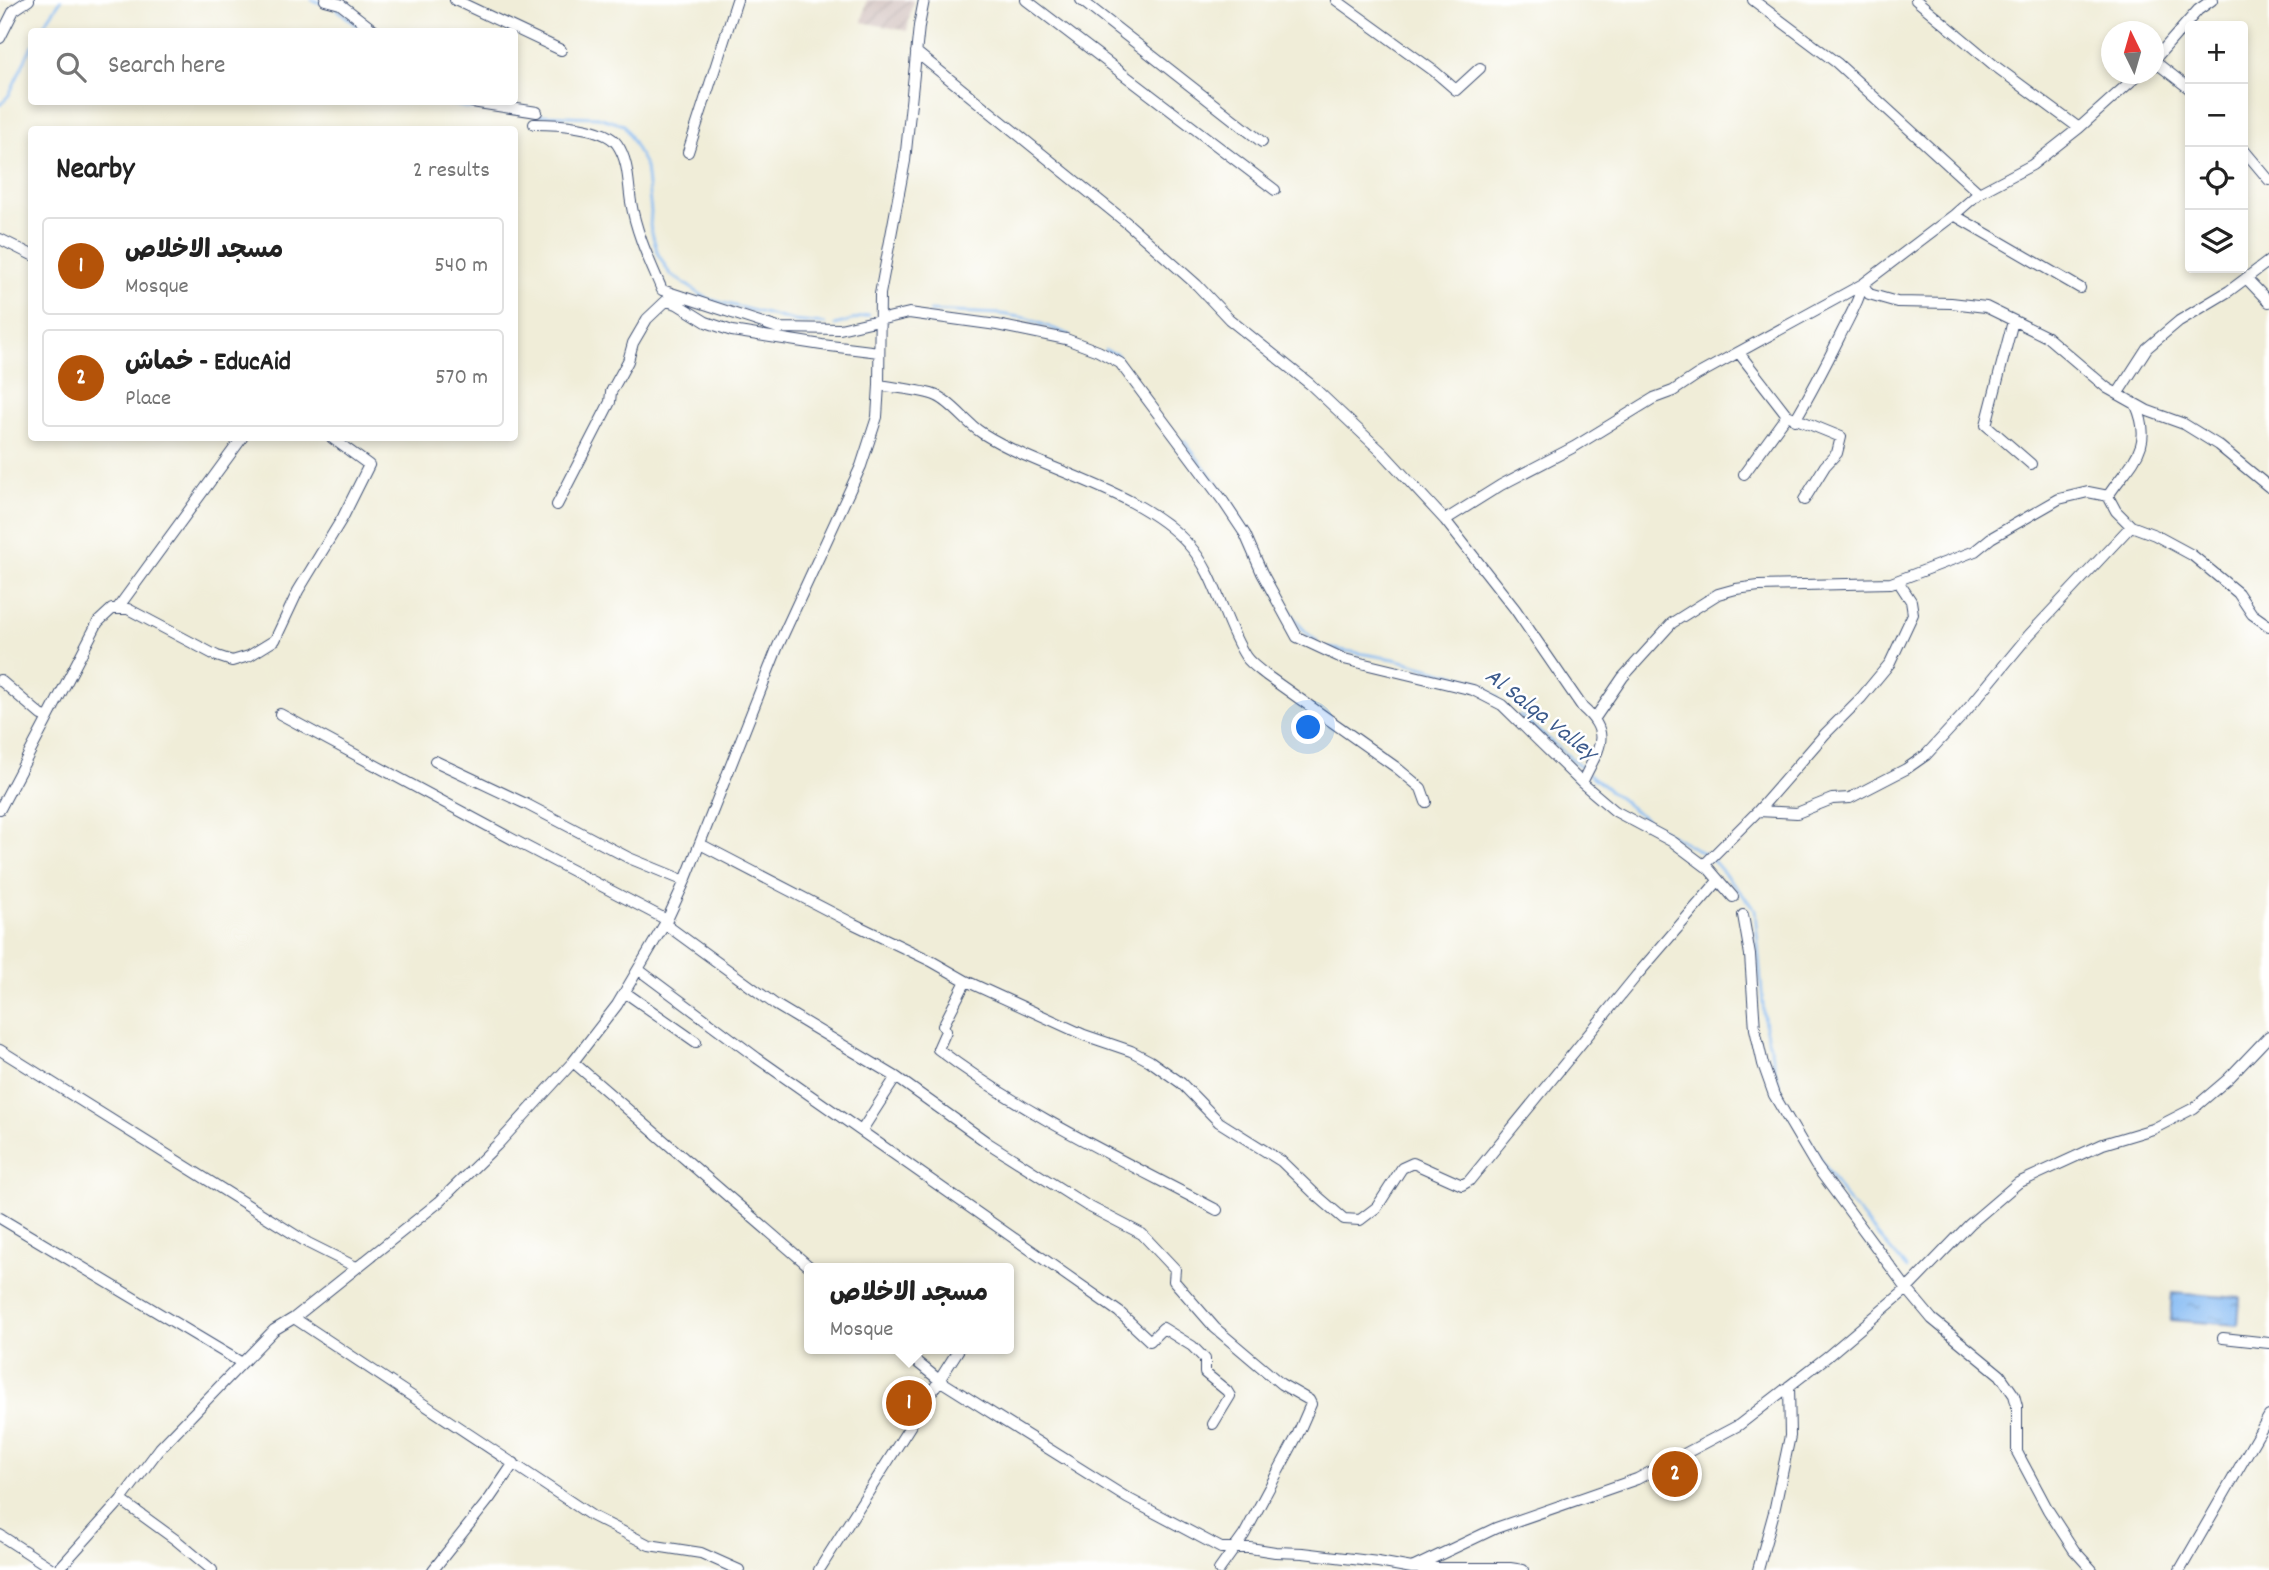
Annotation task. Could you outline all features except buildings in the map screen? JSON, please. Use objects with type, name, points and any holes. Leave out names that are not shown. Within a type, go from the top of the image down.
[{"type":"street","points":[[0,38],[14,10],[29,0]]},
{"type":"street","points":[[325,0],[340,4],[371,28]]},
{"type":"street","points":[[455,0],[514,28]]},
{"type":"street","points":[[688,152],[737,0]]},
{"type":"street","points":[[0,1535],[56,1570],[121,1500],[160,1448],[274,1330],[295,1318],[439,1202],[497,1145],[573,1062],[626,993],[666,922],[685,881],[783,634],[861,466],[877,417],[880,294],[905,161],[924,0]]},
{"type":"street","points":[[1026,0],[1275,190]]},
{"type":"street","points":[[1081,0],[1262,142]]},
{"type":"street","points":[[1336,0],[1456,90],[1480,68]]},
{"type":"street","points":[[1754,0],[1837,63],[1979,193]]},
{"type":"street","points":[[1916,0],[1995,66],[2079,128]]},
{"type":"street","points":[[2164,49],[2198,10],[2212,0]]},
{"type":"street","points":[[518,30],[561,50]]},
{"type":"street","points":[[916,52],[1127,223],[1197,285],[1229,319],[1310,384],[1384,454],[1445,520],[1515,609],[1583,708],[1595,718],[1601,729],[1600,747],[1582,783]]},
{"type":"street","points":[[2164,69],[2185,85]]},
{"type":"street","points":[[1445,520],[1654,398],[1673,391],[1863,284],[1979,193],[2032,165],[2128,84]]},
{"type":"street","points":[[492,105],[537,112]]},
{"type":"street","points":[[534,124],[582,128],[607,137],[617,144],[630,178],[631,203],[645,250],[662,290],[778,328],[840,329],[909,313],[997,325],[1066,339],[1120,363],[1245,534],[1262,573],[1297,637],[1344,659],[1474,690],[1502,705],[1582,783],[1615,811],[1673,842],[1709,869],[1733,897]]},
{"type":"street","points":[[2248,155],[2269,180]]},
{"type":"street","points":[[1954,215],[2080,288]]},
{"type":"street","points":[[0,239],[28,253]]},
{"type":"street","points":[[2118,393],[2147,348],[2179,321],[2229,291],[2269,261]]},
{"type":"street","points":[[2246,278],[2269,302]]},
{"type":"street","points":[[1863,284],[1870,294],[1897,302],[1972,304],[1986,307],[2047,337],[2107,388],[2148,411],[2185,424],[2269,487]]},
{"type":"street","points":[[1744,474],[1791,417],[1831,357],[1858,302],[1863,284]]},
{"type":"street","points":[[558,505],[610,402],[611,392],[628,361],[633,343],[648,319],[666,301],[677,304],[706,322],[732,331],[879,352]]},
{"type":"street","points":[[2013,321],[1986,425],[2031,464]]},
{"type":"street","points":[[1738,353],[1791,417],[1841,437],[1837,453],[1825,466],[1804,500]]},
{"type":"street","points":[[879,385],[938,396],[982,433],[1152,514],[1186,541],[1194,551],[1247,659],[1397,768],[1421,788],[1426,802]]},
{"type":"street","points":[[2108,496],[2138,456],[2144,423],[2136,405]]},
{"type":"street","points":[[117,609],[241,441]]},
{"type":"street","points":[[0,809],[98,622],[112,609],[128,609],[216,656],[232,661],[249,656],[275,640],[298,591],[343,517],[369,465],[336,441]]},
{"type":"street","points":[[1595,718],[1623,677],[1672,623],[1718,594],[1759,586],[1891,583],[1975,551],[2002,531],[2059,499],[2088,492],[2108,496]]},
{"type":"street","points":[[2108,496],[2116,511],[2131,526],[2192,555],[2238,593],[2252,614],[2269,626]]},
{"type":"street","points":[[1758,811],[1797,813],[1832,799],[1850,798],[1906,769],[1926,755],[2029,635],[2131,526]]},
{"type":"street","points":[[1704,865],[1758,811],[1890,663],[1913,614],[1911,601],[1898,581]]},
{"type":"street","points":[[0,680],[48,718]]},
{"type":"street","points":[[280,714],[666,922],[776,1005],[895,1077],[988,1143],[1086,1205],[1142,1234],[1175,1269],[1174,1280],[1215,1328],[1281,1384],[1309,1400],[1311,1404],[1297,1436],[1244,1535],[1219,1570]]},
{"type":"street","points":[[435,761],[526,804],[629,858],[685,881]]},
{"type":"street","points":[[699,844],[966,981],[1084,1035],[1131,1051],[1150,1061],[1181,1083],[1219,1122],[1281,1161],[1344,1219],[1360,1220],[1377,1207],[1402,1168],[1413,1163],[1462,1185],[1469,1181],[1637,975],[1718,881]]},
{"type":"street","points":[[1743,915],[1750,955],[1755,1029],[1774,1095],[1816,1166],[1907,1289],[1932,1319],[2000,1375],[2014,1395],[2017,1406],[2017,1452],[2074,1550],[2092,1570]]},
{"type":"street","points":[[639,971],[757,1058],[1119,1312],[1150,1341],[1163,1328],[1192,1346],[1205,1359],[1205,1373],[1230,1396],[1213,1424]]},
{"type":"street","points":[[966,981],[943,1026],[946,1031],[939,1049],[1041,1116],[1217,1210]]},
{"type":"street","points":[[626,993],[696,1042]]},
{"type":"street","points":[[1412,1569],[1496,1528],[1637,1479],[1739,1425],[1828,1356],[1907,1289],[1970,1224],[2018,1183],[2103,1144],[2153,1129],[2194,1108],[2228,1079],[2269,1036]]},
{"type":"street","points":[[0,1050],[308,1243],[356,1267]]},
{"type":"street","points":[[573,1062],[805,1263]]},
{"type":"street","points":[[862,1130],[895,1077]]},
{"type":"street","points":[[0,1218],[242,1363]]},
{"type":"street","points":[[295,1318],[592,1516],[649,1545],[701,1553],[739,1570]]},
{"type":"street","points":[[2223,1338],[2269,1343]]},
{"type":"street","points":[[907,1354],[939,1380],[1127,1498],[1221,1548],[1303,1553],[1412,1569],[1522,1570]]},
{"type":"street","points":[[819,1570],[956,1354]]},
{"type":"street","points":[[1758,1570],[1774,1513],[1790,1436],[1789,1386]]},
{"type":"street","points":[[2180,1570],[2269,1416]]},
{"type":"street","points":[[433,1570],[514,1463]]},
{"type":"street","points":[[121,1500],[176,1539],[212,1570]]},
{"type":"shaded area","points":[[867,0],[913,0],[907,31],[862,22]]},
{"type":"water","points":[[2172,1293],[2240,1298],[2238,1325],[2170,1320]]},
{"type":"waterway","name":"Al Salqa Valley","points":[[42,28],[61,0]]},
{"type":"waterway","name":"Al Salqa Valley","points":[[312,0],[321,3]]},
{"type":"waterway","name":"Al Salqa Valley","points":[[335,7],[359,28]]},
{"type":"waterway","name":"Al Salqa Valley","points":[[0,105],[9,95],[28,54]]},
{"type":"waterway","name":"Al Salqa Valley","points":[[454,105],[509,112]]},
{"type":"waterway","name":"Al Salqa Valley","points":[[540,115],[598,117],[624,125],[646,167],[650,226],[658,254],[670,274],[708,299],[794,321],[825,324]]},
{"type":"waterway","name":"Al Salqa Valley","points":[[930,311],[1001,314],[1026,318],[1070,335]]},
{"type":"waterway","name":"Al Salqa Valley","points":[[835,325],[869,315]]},
{"type":"waterway","name":"Al Salqa Valley","points":[[1105,350],[1116,354],[1120,359]]},
{"type":"waterway","name":"Al Salqa Valley","points":[[1184,441],[1232,503],[1242,521]]},
{"type":"waterway","name":"Al Salqa Valley","points":[[1255,545],[1289,611],[1317,641]]},
{"type":"waterway","name":"Al Salqa Valley","points":[[1329,648],[1394,659],[1477,681],[1498,698]]},
{"type":"waterway","name":"Al Salqa Valley","points":[[1519,715],[1584,769]]},
{"type":"waterway","name":"Al Salqa Valley","points":[[1589,774],[1649,822],[1710,857],[1755,909],[1765,1027],[1782,1096],[1844,1196],[1907,1269]]},
{"type":"place","name":"مسجد الاخلاص","points":[[909,1403]]},
{"type":"place","name":"خماش - EducAid","points":[[1675,1474]]}]
